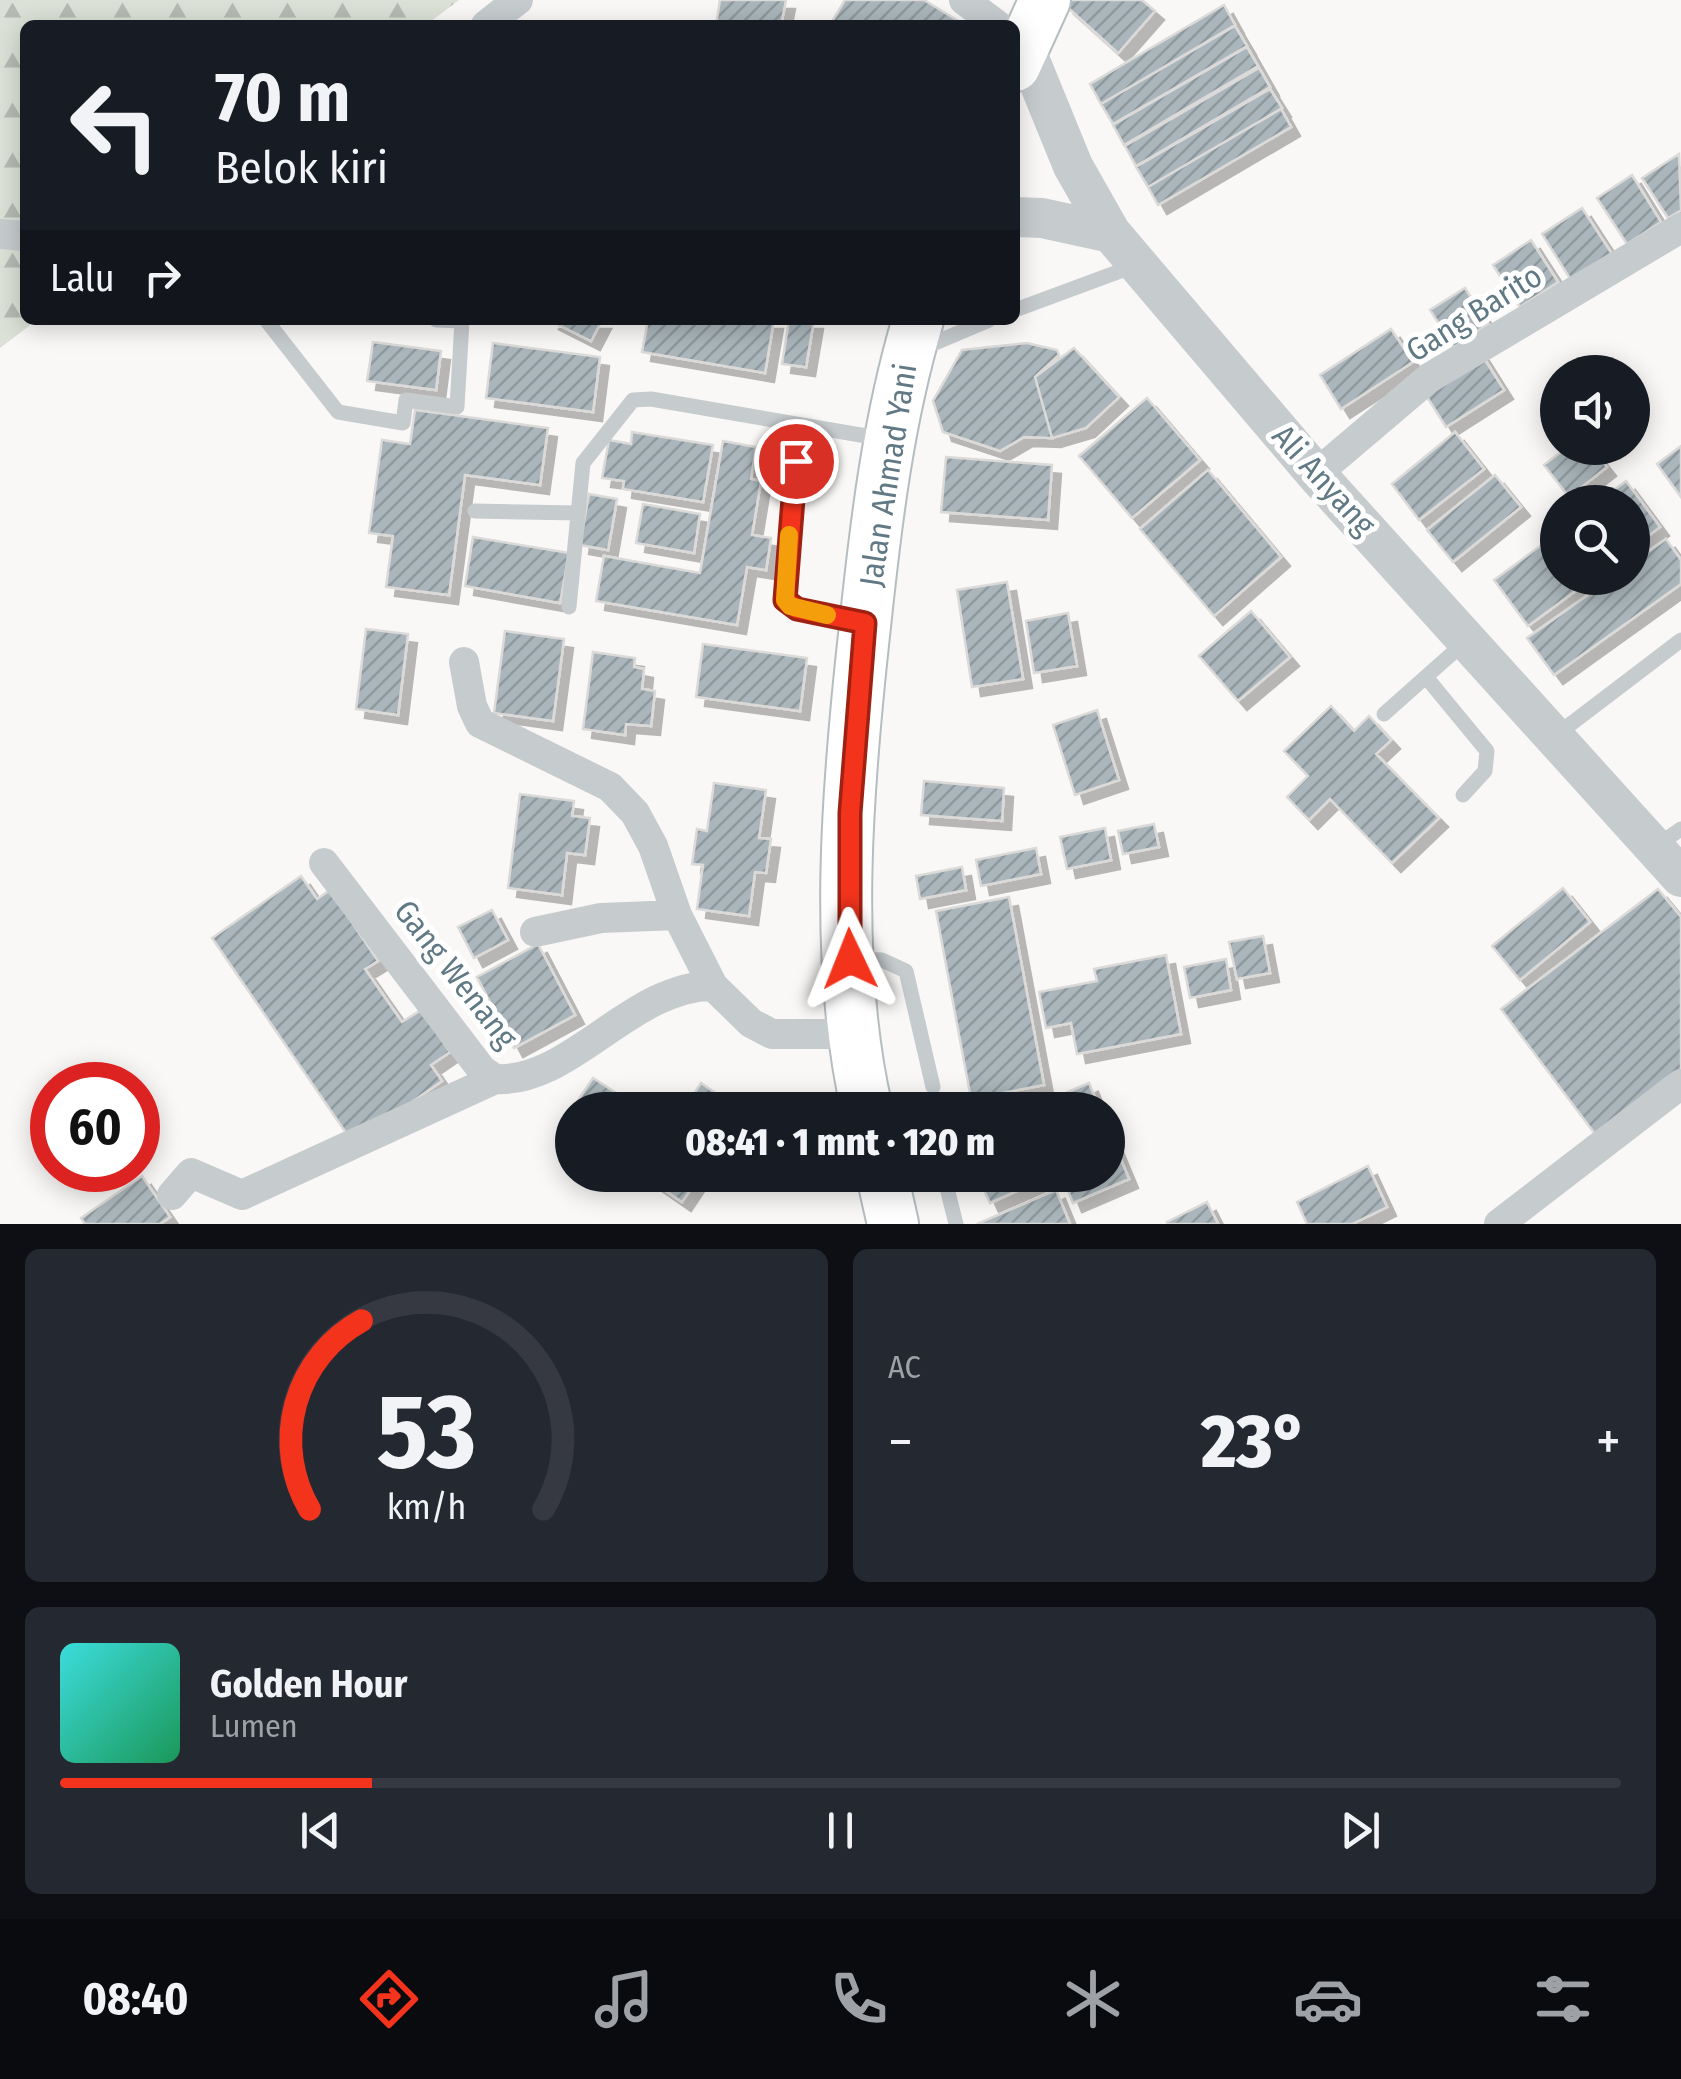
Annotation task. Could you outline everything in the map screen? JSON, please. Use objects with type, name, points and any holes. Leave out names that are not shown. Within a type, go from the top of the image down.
[{"type":"main road","name":"Jalan Ahmad Yani","points":[[864,1092],[854,1034],[850,959],[850,813],[865,623],[888,440],[913,338]]},
{"type":"street","points":[[492,20],[518,0]]},
{"type":"street","points":[[964,0],[1010,20]]},
{"type":"street","name":"Ali Anyang","points":[[1024,26],[1073,166],[1111,233],[1316,474],[1554,736],[1672,851]]},
{"type":"street","points":[[1020,217],[1111,233]]},
{"type":"street","name":"Gang Barito","points":[[1316,474],[1429,378],[1681,228]]},
{"type":"street","points":[[464,662],[472,706],[480,723],[610,787],[625,800],[653,846],[677,915],[713,986],[751,1024],[772,1034],[854,1034]]},
{"type":"street","name":"Gang Wenang","points":[[324,863],[482,1070],[495,1079],[530,1075],[675,990],[713,986]]},
{"type":"street","points":[[535,932],[601,918],[677,915]]},
{"type":"street","points":[[172,1195],[191,1173],[242,1195],[495,1079]]},
{"type":"street","points":[[1499,1224],[1681,1084]]},
{"type":"lane","points":[[1020,308],[1137,264]]},
{"type":"lane","points":[[270,325],[338,412],[403,422],[406,400],[457,407],[462,325]]},
{"type":"lane","points":[[913,338],[968,325]]},
{"type":"lane","points":[[569,607],[583,463],[633,400],[652,399],[799,428],[888,440]]},
{"type":"lane","points":[[799,428],[785,600],[797,609],[865,623]]},
{"type":"lane","points":[[475,510],[578,512]]},
{"type":"lane","points":[[1384,714],[1468,640]]},
{"type":"lane","points":[[1554,736],[1681,640]]},
{"type":"lane","points":[[1426,677],[1487,750],[1485,772],[1464,794]]},
{"type":"lane","points":[[850,959],[882,960],[906,971],[933,1087]]},
{"type":"lane","points":[[948,1192],[956,1224]]},
{"type":"green space","points":[[0,0],[459,0],[433,20],[20,20],[20,325],[30,325],[0,348]]},
{"type":"building","points":[[720,0],[786,0],[782,20],[717,20]]},
{"type":"building","points":[[845,0],[924,0],[957,20],[833,20]]},
{"type":"building","points":[[1069,0],[1142,0],[1155,11],[1118,53],[1065,5]]},
{"type":"building","points":[[1224,5],[1235,25],[1101,104],[1090,84]]},
{"type":"building","points":[[1235,26],[1247,46],[1113,124],[1101,104]]},
{"type":"building","points":[[1247,47],[1258,66],[1124,145],[1113,125]]},
{"type":"building","points":[[1259,68],[1270,87],[1136,166],[1125,146]]},
{"type":"building","points":[[1270,89],[1282,108],[1148,187],[1136,167]]},
{"type":"building","points":[[1281,109],[1291,127],[1158,205],[1148,187]]},
{"type":"building","points":[[1679,154],[1681,210],[1668,218],[1642,178]]},
{"type":"building","points":[[1632,175],[1661,222],[1627,244],[1597,198]]},
{"type":"building","points":[[1582,208],[1612,254],[1571,280],[1542,234]]},
{"type":"building","points":[[1531,240],[1558,282],[1520,307],[1493,265]]},
{"type":"building","points":[[1465,288],[1488,324],[1454,347],[1430,310]]},
{"type":"building","points":[[559,325],[599,325],[591,341]]},
{"type":"building","points":[[647,325],[773,325],[765,373],[642,352]]},
{"type":"building","points":[[788,325],[813,325],[806,367],[782,364]]},
{"type":"building","points":[[1391,329],[1413,362],[1341,409],[1320,375]]},
{"type":"building","points":[[373,342],[441,351],[436,390],[367,381]]},
{"type":"building","points":[[493,343],[600,357],[593,412],[486,398]]},
{"type":"building","points":[[1027,343],[1057,350],[1059,355],[1035,377],[1052,438],[1024,437],[1000,451],[943,432],[933,401],[962,350]]},
{"type":"building","points":[[1074,348],[1119,397],[1086,428],[1052,438],[1035,377]]},
{"type":"building","points":[[1480,352],[1504,390],[1446,427],[1422,389]]},
{"type":"building","points":[[1147,398],[1200,460],[1132,518],[1079,456]]},
{"type":"building","points":[[415,410],[548,428],[540,485],[465,475],[449,595],[386,587],[393,536],[369,533],[382,440],[410,444]]},
{"type":"building","points":[[632,432],[713,445],[703,502],[623,489],[624,481],[602,478],[609,440],[631,444]]},
{"type":"building","points":[[1455,432],[1484,469],[1419,520],[1392,484]]},
{"type":"building","points":[[723,441],[756,447],[751,479],[761,481],[752,535],[771,538],[766,570],[747,567],[737,625],[596,601],[604,556],[700,573]]},
{"type":"building","points":[[1681,446],[1681,497],[1657,464]]},
{"type":"building","points":[[946,457],[1052,465],[1048,520],[941,512]]},
{"type":"building","points":[[1544,465],[1607,467],[1584,485],[1560,485]]},
{"type":"building","points":[[1208,470],[1281,557],[1214,616],[1140,529]]},
{"type":"building","points":[[1495,475],[1521,507],[1453,562],[1427,530]]},
{"type":"building","points":[[589,494],[617,499],[608,550],[580,545]]},
{"type":"building","points":[[643,504],[700,514],[694,553],[636,543]]},
{"type":"building","points":[[1650,513],[1660,527],[1650,534]]},
{"type":"building","points":[[473,537],[569,553],[560,603],[465,586]]},
{"type":"building","points":[[1666,539],[1681,560],[1681,584],[1554,675],[1527,638],[1588,595],[1650,595],[1650,550]]},
{"type":"building","points":[[1540,546],[1540,595],[1570,595],[1528,626],[1494,580]]},
{"type":"building","points":[[1007,582],[1023,679],[972,687],[957,590]]},
{"type":"building","points":[[1251,611],[1290,657],[1238,701],[1199,656]]},
{"type":"building","points":[[1068,613],[1077,666],[1034,673],[1026,621]]},
{"type":"building","points":[[366,629],[408,634],[398,715],[356,709]]},
{"type":"building","points":[[505,631],[564,639],[553,721],[494,713]]},
{"type":"building","points":[[703,644],[807,658],[800,711],[696,697]]},
{"type":"building","points":[[593,652],[635,658],[634,667],[644,669],[642,689],[655,691],[651,726],[626,724],[625,735],[583,729]]},
{"type":"building","points":[[1331,706],[1354,731],[1369,716],[1391,740],[1376,754],[1439,818],[1392,863],[1330,799],[1309,820],[1287,797],[1308,776],[1284,751]]},
{"type":"building","points":[[1097,710],[1119,780],[1075,795],[1053,725]]},
{"type":"building","points":[[924,781],[1004,788],[1002,821],[921,815]]},
{"type":"building","points":[[714,783],[766,790],[759,838],[771,839],[766,873],[755,872],[749,916],[697,909],[703,865],[692,864],[697,829],[707,831]]},
{"type":"building","points":[[520,794],[574,801],[572,816],[590,818],[585,855],[567,853],[562,895],[508,888]]},
{"type":"building","points":[[1154,824],[1159,847],[1123,854],[1118,831]]},
{"type":"building","points":[[1105,828],[1111,860],[1067,869],[1060,837]]},
{"type":"building","points":[[1036,848],[1041,874],[981,886],[976,860]]},
{"type":"building","points":[[962,867],[966,890],[920,899],[916,876]]},
{"type":"building","points":[[301,876],[317,899],[330,890],[378,961],[365,969],[402,1022],[421,1010],[450,1052],[431,1065],[442,1081],[353,1143],[212,938]]},
{"type":"building","points":[[1563,888],[1590,922],[1520,980],[1492,946]]},
{"type":"building","points":[[1658,889],[1681,917],[1681,1071],[1595,1134],[1501,1009]]},
{"type":"building","points":[[1009,897],[1044,1085],[1008,1092],[970,1092],[936,911]]},
{"type":"building","points":[[492,910],[508,940],[474,958],[458,927]]},
{"type":"building","points":[[1263,936],[1270,973],[1237,979],[1229,942]]},
{"type":"building","points":[[538,944],[575,1015],[514,1048],[477,977]]},
{"type":"building","points":[[1166,955],[1181,1034],[1077,1054],[1071,1023],[1046,1028],[1039,992],[1097,981],[1094,969]]},
{"type":"building","points":[[1226,959],[1231,990],[1190,998],[1184,967]]},
{"type":"building","points":[[593,1078],[615,1092],[584,1092]]},
{"type":"building","points":[[701,1083],[714,1092],[695,1092]]},
{"type":"building","points":[[1089,1083],[1093,1092],[1068,1092]]},
{"type":"building","points":[[1368,1166],[1387,1207],[1352,1224],[1307,1224],[1297,1202]]},
{"type":"building","points":[[119,1192],[153,1192],[170,1217],[160,1224],[85,1224],[81,1218]]},
{"type":"building","points":[[668,1192],[689,1192],[682,1202]]},
{"type":"building","points":[[985,1192],[1015,1192],[990,1203]]},
{"type":"building","points":[[1057,1192],[1070,1224],[977,1224]]},
{"type":"building","points":[[1069,1192],[1099,1192],[1073,1203]]},
{"type":"building","points":[[1207,1202],[1218,1224],[1168,1224],[1167,1222]]},
{"type":"slow traffic","points":[[789,535],[785,600],[797,609],[827,615]]},
{"type":"route","points":[[796,461],[785,600],[797,609],[865,623],[850,813],[850,959]]}]
